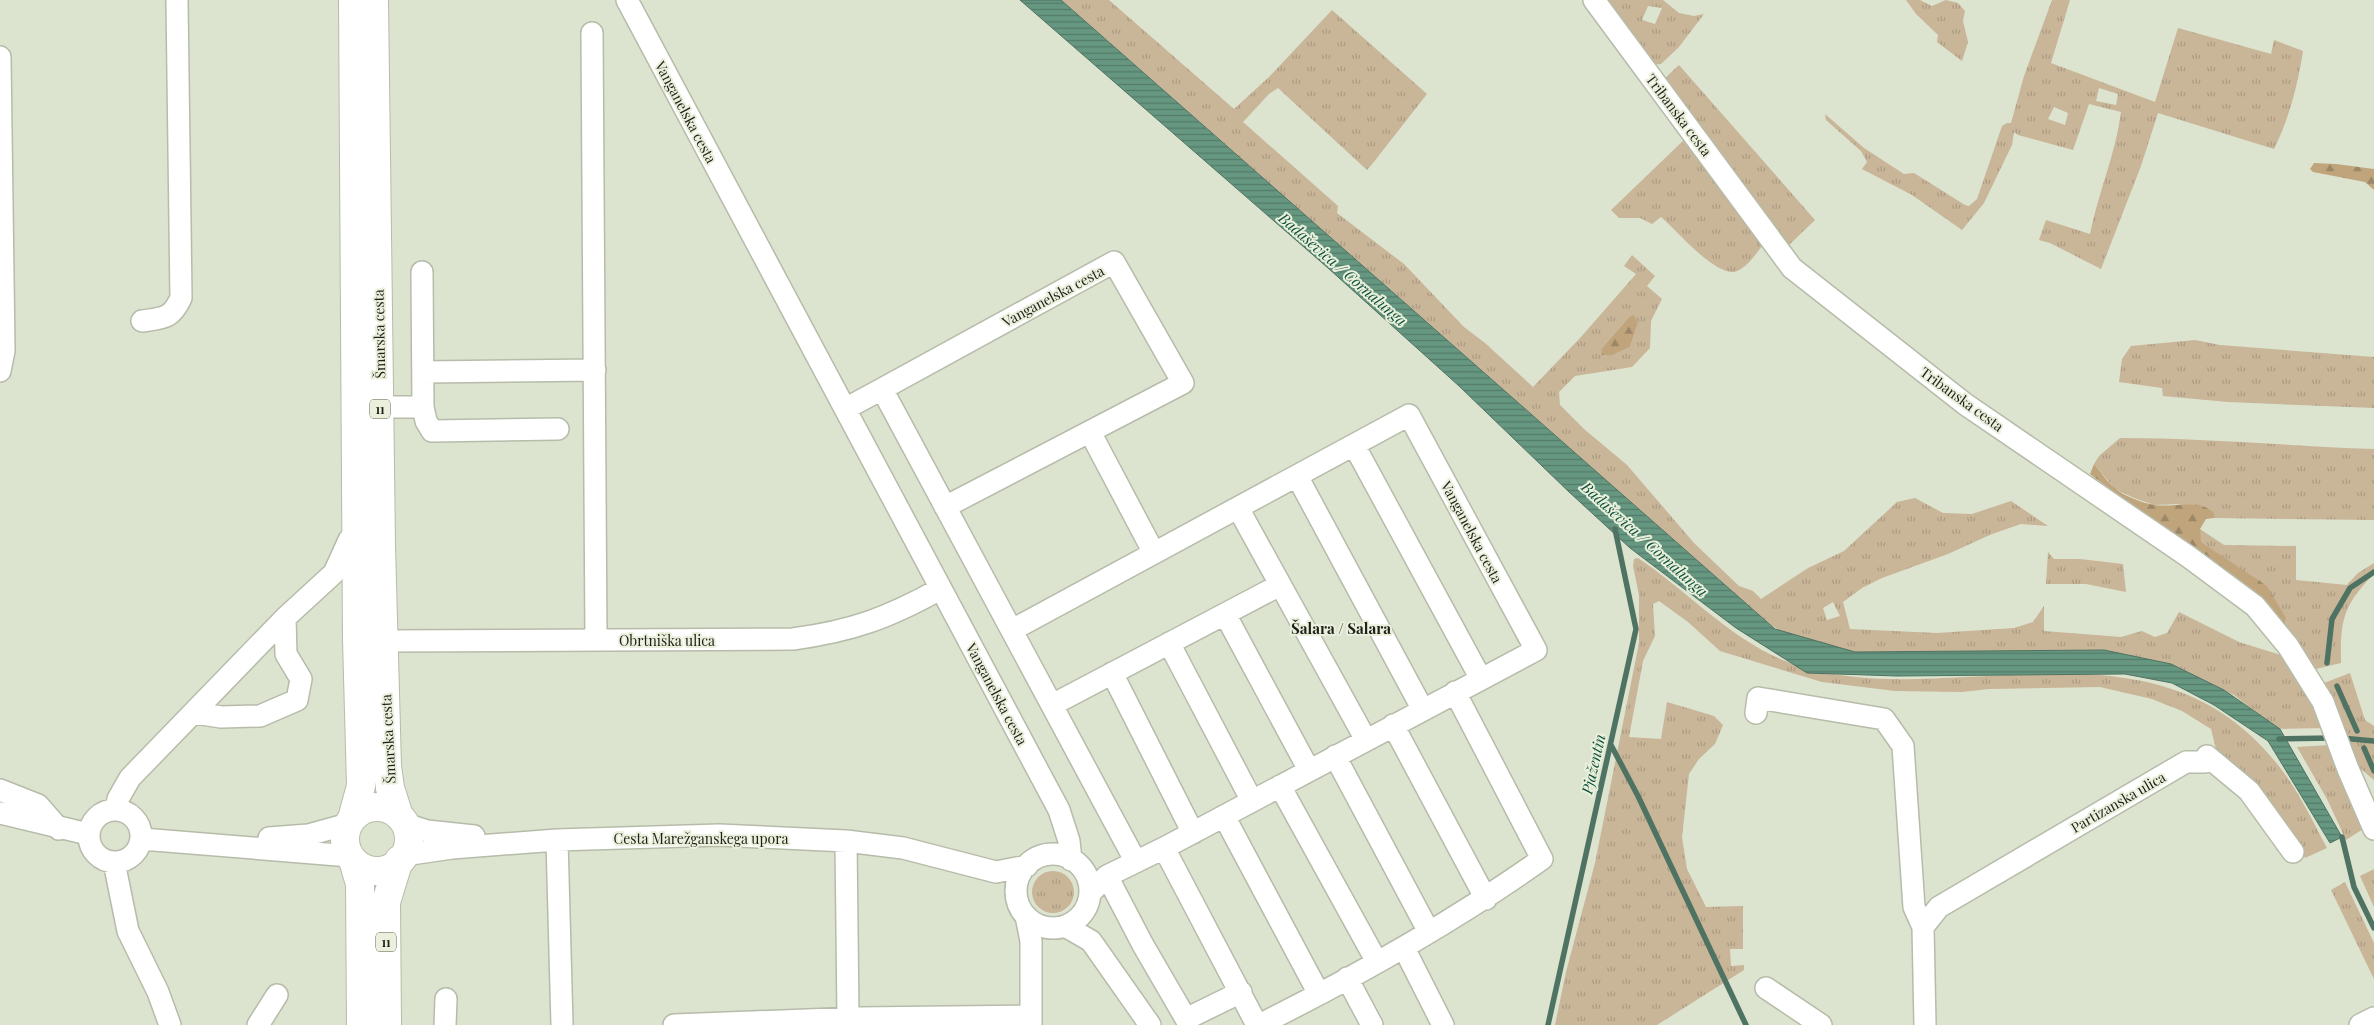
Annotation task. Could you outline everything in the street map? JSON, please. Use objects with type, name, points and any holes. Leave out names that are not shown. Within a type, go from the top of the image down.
[{"type":"main road","name":"Šmarska cesta","points":[[350,821],[361,786],[357,639],[353,0]]},
{"type":"main road","name":"Šmarska cesta","points":[[374,0],[384,641],[388,777],[402,820]]},
{"type":"main road","points":[[350,821],[360,811],[380,807],[402,820]]},
{"type":"main road","name":"11","points":[[387,1025],[386,902],[393,876],[408,840],[402,820]]},
{"type":"main road","name":"11","points":[[350,821],[345,837],[360,884],[361,1025]]},
{"type":"main road","points":[[352,858],[371,870],[391,867],[401,858]]},
{"type":"street","points":[[142,321],[164,318],[175,311],[181,298],[177,0]]},
{"type":"street","name":"Vanganelska cesta","points":[[627,0],[1063,820],[1078,865]]},
{"type":"street","name":"Tribanska cesta","points":[[1594,0],[1792,268],[1965,404],[2189,557],[2255,606],[2288,646],[2323,702],[2348,770],[2374,829]]},
{"type":"street","points":[[592,34],[596,640]]},
{"type":"street","points":[[0,57],[4,352],[0,371]]},
{"type":"street","name":"Vanganelska cesta","points":[[845,409],[1114,262],[1183,383],[946,507]]},
{"type":"street","points":[[422,272],[423,406],[426,421],[432,432],[558,429]]},
{"type":"street","points":[[423,372],[595,370]]},
{"type":"street","points":[[882,389],[1136,862]]},
{"type":"street","points":[[380,407],[423,406]]},
{"type":"street","name":"Vanganelska cesta","points":[[1012,630],[1409,415],[1536,650],[1164,848],[1107,876],[1088,902]]},
{"type":"street","points":[[1090,432],[1154,553]]},
{"type":"street","points":[[1354,445],[1481,679]]},
{"type":"street","points":[[1297,476],[1423,710]]},
{"type":"street","points":[[1238,508],[1366,740]]},
{"type":"street","points":[[116,809],[118,799],[130,778],[285,618],[334,573],[341,562],[349,540],[357,534]]},
{"type":"street","points":[[1052,705],[1280,585]]},
{"type":"street","name":"Obrtniška ulica","points":[[384,641],[793,639],[833,634],[901,611],[940,589]]},
{"type":"street","points":[[1226,614],[1309,770]]},
{"type":"street","points":[[195,713],[221,717],[260,716],[297,700],[301,679],[286,654],[285,618]]},
{"type":"street","points":[[1169,643],[1252,801]]},
{"type":"street","points":[[252,652],[286,654]]},
{"type":"street","points":[[1112,673],[1193,832]]},
{"type":"street","points":[[1164,848],[1258,1025],[1294,1017],[1318,994],[1404,948],[1486,898],[1542,859],[1455,692]]},
{"type":"street","points":[[1756,713],[1758,698],[1884,719],[1903,746],[1914,908],[1923,927],[1925,1025]]},
{"type":"street","points":[[1393,725],[1486,898]]},
{"type":"street","points":[[1336,756],[1429,932]]},
{"type":"street","name":"Partizanska ulica","points":[[1923,927],[1939,907],[2186,762],[2204,762],[2207,756],[2249,791],[2293,852]]},
{"type":"street","points":[[1280,786],[1377,962]]},
{"type":"street","points":[[0,790],[38,804],[59,829]]},
{"type":"street","points":[[116,809],[127,812],[135,818],[140,828],[142,839],[138,849],[132,856],[124,861],[114,862],[104,860],[95,854],[88,834],[91,824],[97,816],[106,811],[116,809]]},
{"type":"street","points":[[0,813],[59,829],[88,834]]},
{"type":"street","points":[[1224,816],[1318,994]]},
{"type":"street","name":"Cesta Marežganskega upora","points":[[402,820],[427,831],[451,835],[557,840]]},
{"type":"street","points":[[1049,855],[1063,820]]},
{"type":"street","points":[[204,843],[308,835],[350,821]]},
{"type":"street","name":"Cesta Marežganskega upora","points":[[401,858],[452,848],[557,840],[719,836],[846,840],[903,848],[996,872],[1027,866]]},
{"type":"street","points":[[142,839],[204,843],[352,858]]},
{"type":"street","points":[[557,840],[562,1025]]},
{"type":"street","points":[[846,840],[848,1018]]},
{"type":"street","points":[[674,1025],[848,1018],[1031,1020],[1031,941],[1026,916],[1018,900],[1017,892],[1019,878],[1027,866],[1037,859],[1049,855],[1107,876],[1143,945],[1186,1019],[1241,992]]},
{"type":"street","points":[[114,862],[128,931],[158,992],[170,1025]]},
{"type":"street","points":[[1078,865],[1089,882],[1088,902],[1091,941],[1150,1025]]},
{"type":"street","name":"Cesta Marežganskega upora","points":[[996,872],[1017,892]]},
{"type":"street","points":[[1031,941],[1057,927],[1077,920],[1088,902]]},
{"type":"street","points":[[1026,916],[1032,922],[1057,927],[1091,941]]},
{"type":"street","points":[[1404,948],[1444,1025]]},
{"type":"street","points":[[1347,978],[1372,1025]]},
{"type":"street","points":[[1766,988],[1822,1025]]},
{"type":"street","points":[[258,1025],[277,995]]},
{"type":"street","points":[[445,1025],[446,999]]},
{"type":"street","points":[[2360,1025],[2374,1018]]},
{"type":"green space","points":[[1061,0],[1109,0],[1234,109],[1269,77],[1332,10],[1427,94],[1373,163],[1367,170],[1278,88],[1269,94],[1243,122],[1338,206],[1337,213],[1404,264],[1464,327],[1485,343],[1533,387],[1581,337],[1636,274],[1624,266],[1632,255],[1655,276],[1647,286],[1662,299],[1651,321],[1650,348],[1632,367],[1575,376],[1559,392],[1560,405],[1584,429],[1627,465],[1694,543],[1739,586],[1753,591],[1761,599],[1808,568],[1844,551],[1897,502],[1915,498],[1943,513],[1972,514],[2011,501],[2048,526],[2021,524],[1992,534],[1948,554],[1882,578],[1862,588],[1843,602],[1850,629],[1937,633],[2014,628],[2033,622],[2044,606],[2044,631],[2121,637],[2142,631],[2155,637],[2167,633],[2179,612],[2239,642],[2284,656],[2325,728],[2277,729],[2234,695],[2179,669],[1885,659],[1794,640],[1768,623]],"holes":[[[1629,317],[1638,323],[1630,347],[1611,356],[1602,355],[1601,349]],[[1833,602],[1840,616],[1827,620],[1823,608]]]},
{"type":"green space","points":[[1601,0],[1663,0],[1679,13],[1694,16],[1704,14],[1679,47],[1661,64],[1651,65]],"holes":[[[1648,6],[1662,8],[1655,24],[1642,20]]]},
{"type":"green space","points":[[1906,0],[1920,0],[1932,6],[1946,0],[1958,3],[1965,11],[1963,21],[1968,42],[1962,61],[1937,42],[1938,35],[1916,14]]},
{"type":"green space","points":[[2052,0],[2070,0],[2051,63],[2155,102],[2178,28],[2271,54],[2274,40],[2303,51],[2292,101],[2274,149],[2158,113],[2141,166],[2101,269],[2050,243],[2039,240],[2046,220],[2090,234],[2115,143],[2121,112],[2089,104],[2073,150],[2018,135],[2014,132],[2012,145],[1984,203],[1962,230],[1912,195],[1862,169],[1867,162],[1861,151],[1826,120],[1825,114],[1864,148],[1904,174],[1914,173],[1969,206],[1977,199],[2002,126],[2011,123],[2024,76]],"holes":[[[2099,88],[2118,94],[2116,105],[2096,101]],[[2054,107],[2068,113],[2065,125],[2048,119]]]},
{"type":"green space","points":[[1679,65],[1815,220],[1788,246],[1663,80]]},
{"type":"green space","points":[[1686,138],[1762,238],[1762,246],[1757,253],[1737,271],[1729,272],[1708,261],[1661,217],[1652,224],[1640,218],[1619,218],[1611,210]]},
{"type":"green space","points":[[2314,163],[2374,169],[2374,190],[2365,182],[2313,172],[2310,169]]},
{"type":"green space","points":[[1634,315],[1638,323],[1630,347],[1611,356],[1602,355],[1601,349],[1629,317]]},
{"type":"green space","points":[[2195,340],[2220,345],[2374,357],[2374,408],[2228,402],[2163,396],[2162,388],[2119,382],[2122,359],[2131,346]]},
{"type":"green space","points":[[2120,438],[2184,439],[2374,449],[2374,520],[2214,518],[2214,513],[2178,504],[2154,505],[2115,489],[2094,464],[2099,456]]},
{"type":"green space","points":[[2094,464],[2112,486],[2133,499],[2162,506],[2186,504],[2201,506],[2208,508],[2214,513],[2214,518],[2206,519],[2200,529],[2201,542],[2267,586],[2286,618],[2283,629],[2147,517],[2090,474]]},
{"type":"green space","points":[[2200,529],[2224,545],[2296,546],[2296,580],[2347,585],[2358,573],[2374,563],[2374,574],[2356,595],[2346,614],[2341,636],[2341,663],[2316,669],[2280,628],[2267,587],[2200,542]]},
{"type":"green space","points":[[2048,552],[2054,559],[2080,559],[2123,564],[2126,592],[2086,584],[2046,584]]},
{"type":"green space","points":[[1638,558],[1717,620],[1759,648],[1781,660],[1825,673],[1885,679],[2052,674],[2094,675],[2135,680],[2174,690],[2211,707],[2246,731],[2278,765],[2292,785],[2327,848],[2305,858],[2251,781],[2217,753],[2211,729],[2182,711],[2152,699],[2100,687],[1989,689],[1962,692],[1895,691],[1822,682],[1720,651],[1688,622],[1659,601],[1653,604],[1655,636],[1643,661],[1629,737],[1661,739],[1667,702],[1714,716],[1723,725],[1715,744],[1699,759],[1689,774],[1682,837],[1687,869],[1706,907],[1743,906],[1743,949],[1730,949],[1731,966],[1744,965],[1744,970],[1657,1025],[1555,1025],[1566,972],[1595,863],[1639,643],[1639,595],[1633,566],[1634,559]]},
{"type":"green space","points":[[2350,673],[2365,720],[2374,726],[2374,780],[2356,765],[2342,719],[2324,683]]},
{"type":"green space","points":[[2330,745],[2363,829],[2346,840],[2327,799],[2297,747]]},
{"type":"green space","points":[[2374,869],[2374,907],[2360,876]]},
{"type":"green space","points":[[1057,871],[1065,874],[1071,880],[1074,892],[1071,904],[1065,910],[1049,913],[1041,910],[1035,904],[1032,888],[1035,880],[1041,874]]},
{"type":"green space","points":[[2345,882],[2374,943],[2374,979],[2331,890]]},
{"type":"water","name":"Badaševica / Cornalunga","points":[[1020,0],[1061,0],[1775,629],[1855,652],[2104,650],[2171,664],[2224,690],[2280,729],[2342,837],[2330,843],[2268,741],[2214,705],[2172,683],[2125,674],[1897,676],[1807,673],[1736,628],[1630,548],[1459,386],[1328,268]]},
{"type":"waterway","name":"Pjažentin","points":[[1548,1025],[1636,629],[1615,529]]},
{"type":"waterway","points":[[2327,663],[2332,619],[2350,588],[2374,572]]},
{"type":"waterway","points":[[2337,686],[2357,731]]},
{"type":"waterway","points":[[2279,739],[2332,738]]},
{"type":"waterway","points":[[2341,738],[2374,741]]},
{"type":"waterway","points":[[1611,745],[1638,796],[1746,1025]]},
{"type":"waterway","points":[[2364,748],[2374,771]]},
{"type":"waterway","points":[[2342,837],[2354,887],[2374,928]]},
{"type":"district","name":"Šalara / Salara","points":[[1341,628]]}]
